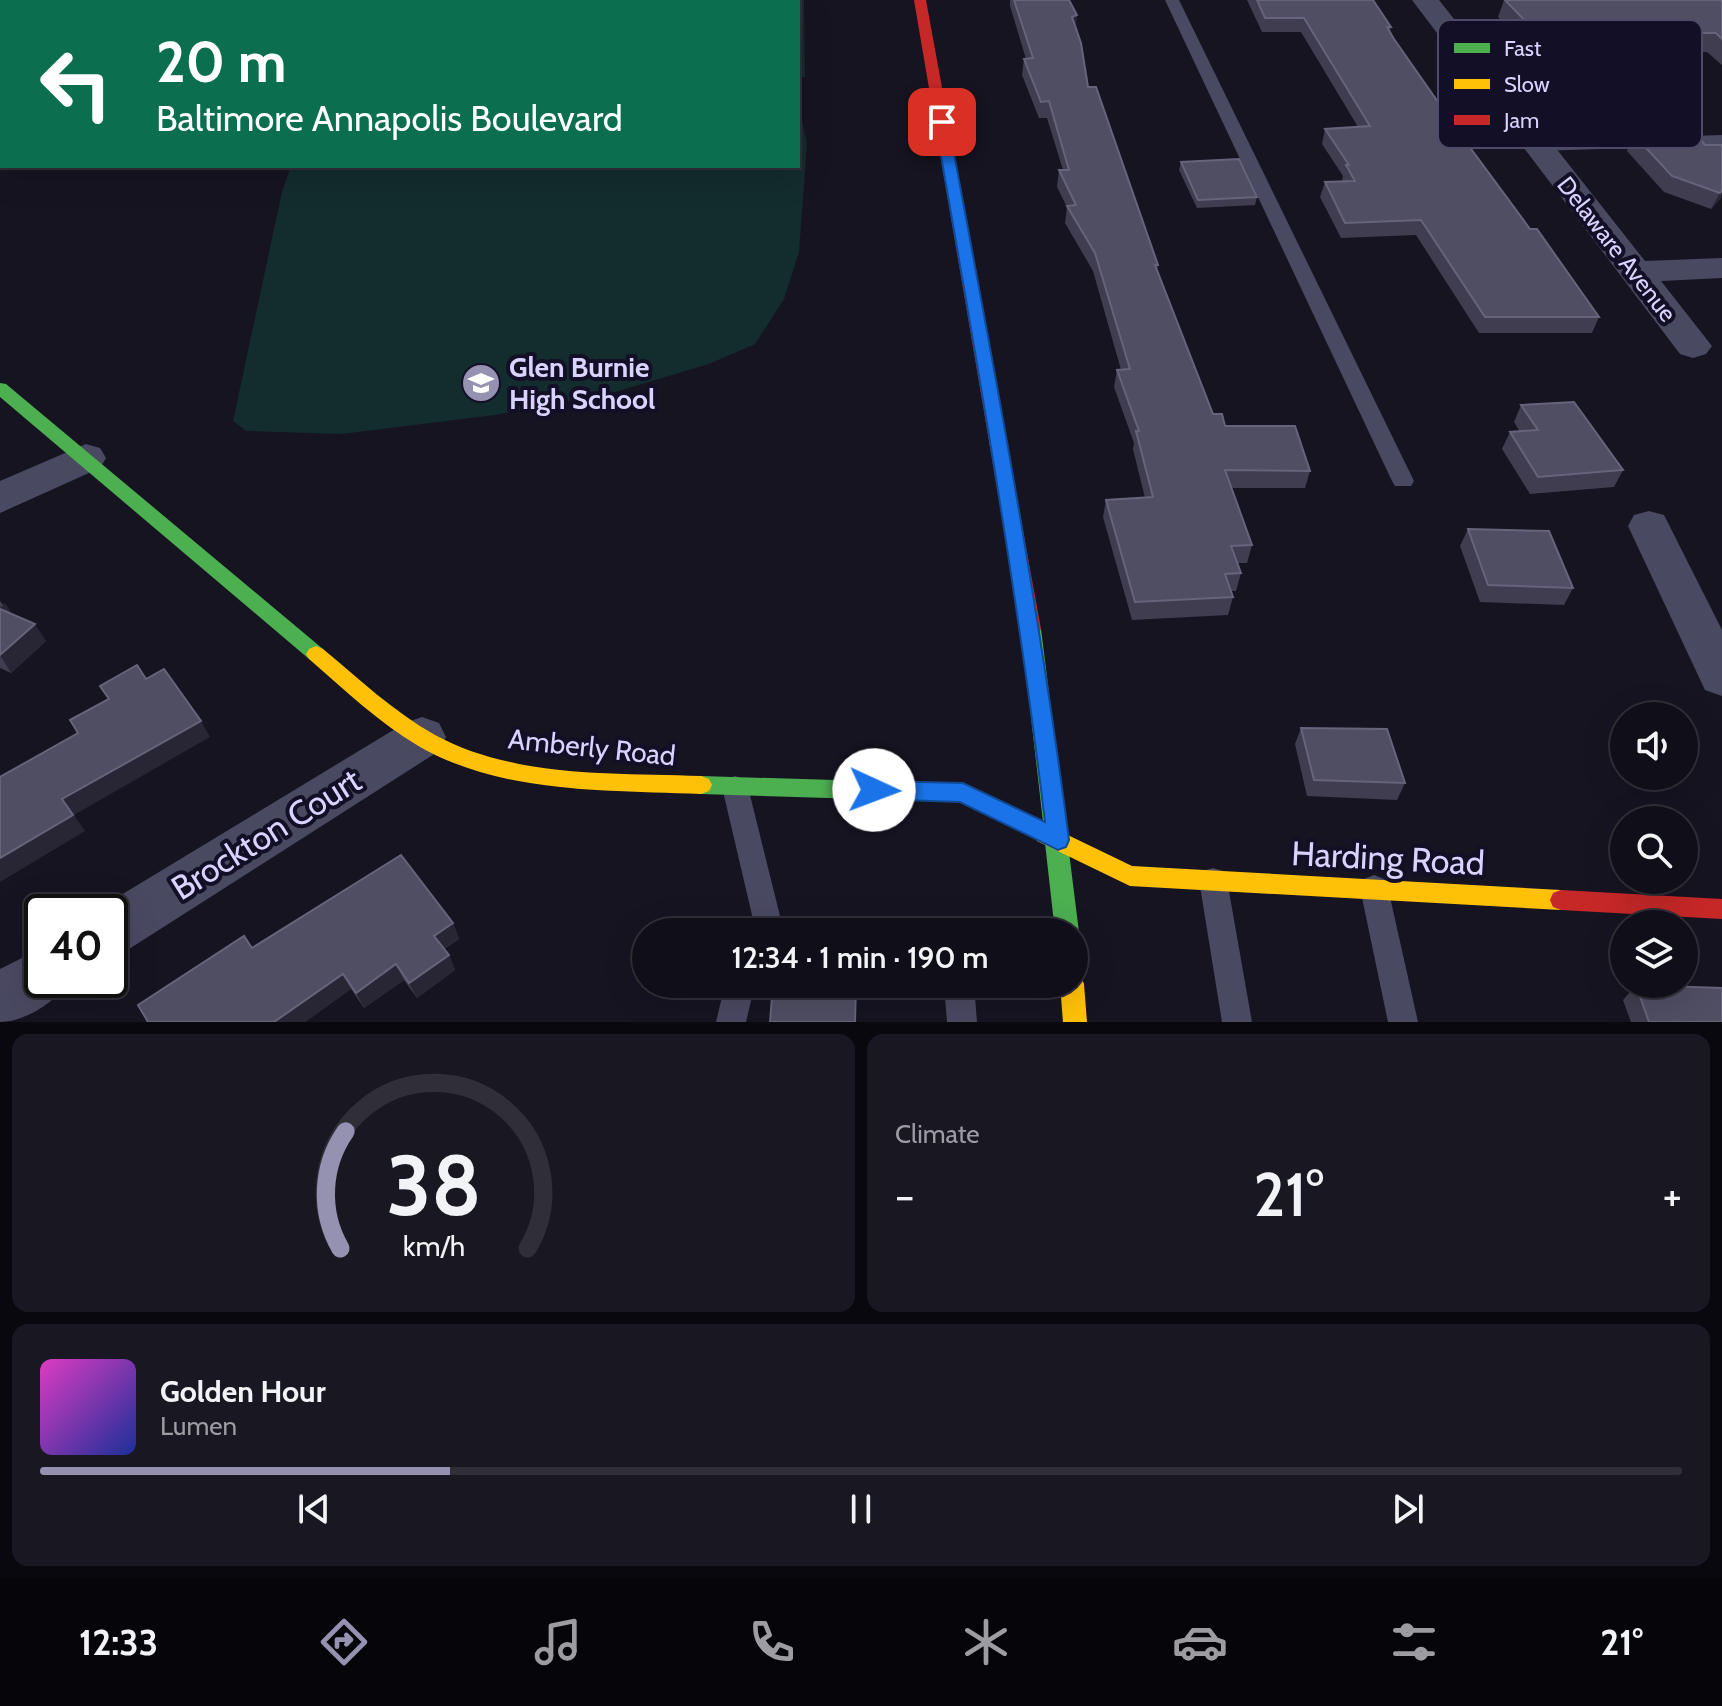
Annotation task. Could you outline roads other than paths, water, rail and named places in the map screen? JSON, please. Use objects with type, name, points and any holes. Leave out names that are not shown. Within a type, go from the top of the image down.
[{"type":"street","points":[[920,0],[1014,520],[1038,674],[1066,918]]},
{"type":"street","name":"Delaware Avenue","points":[[1425,0],[1440,20]]},
{"type":"street","name":"Delaware Avenue","points":[[1540,148],[1693,346]]},
{"type":"street","points":[[1635,272],[1722,268]]},
{"type":"street","name":"Amberly Road","points":[[0,388],[353,686],[422,737],[448,751],[514,771],[566,778],[735,787],[963,793],[1058,840]]},
{"type":"street","points":[[0,498],[86,458]]},
{"type":"street","points":[[1649,526],[1722,677]]},
{"type":"street","name":"Brockton Court","points":[[128,920],[422,737]]},
{"type":"street","name":"Harding Road","points":[[1058,840],[1130,876],[1722,909]]},
{"type":"street","points":[[0,1000],[24,985]]},
{"type":"street","points":[[1073,998],[1075,1022]]},
{"type":"lane","points":[[1172,0],[1403,481]]},
{"type":"lane","points":[[1702,141],[1722,140]]},
{"type":"lane","points":[[735,787],[767,918]]},
{"type":"lane","points":[[1213,880],[1237,1022]]},
{"type":"lane","points":[[1374,888],[1403,1022]]},
{"type":"lane","points":[[731,1022],[737,998]]},
{"type":"lane","points":[[960,998],[962,1022]]},
{"type":"place","name":"Glen Burnie High School","points":[[481,383]]}]
